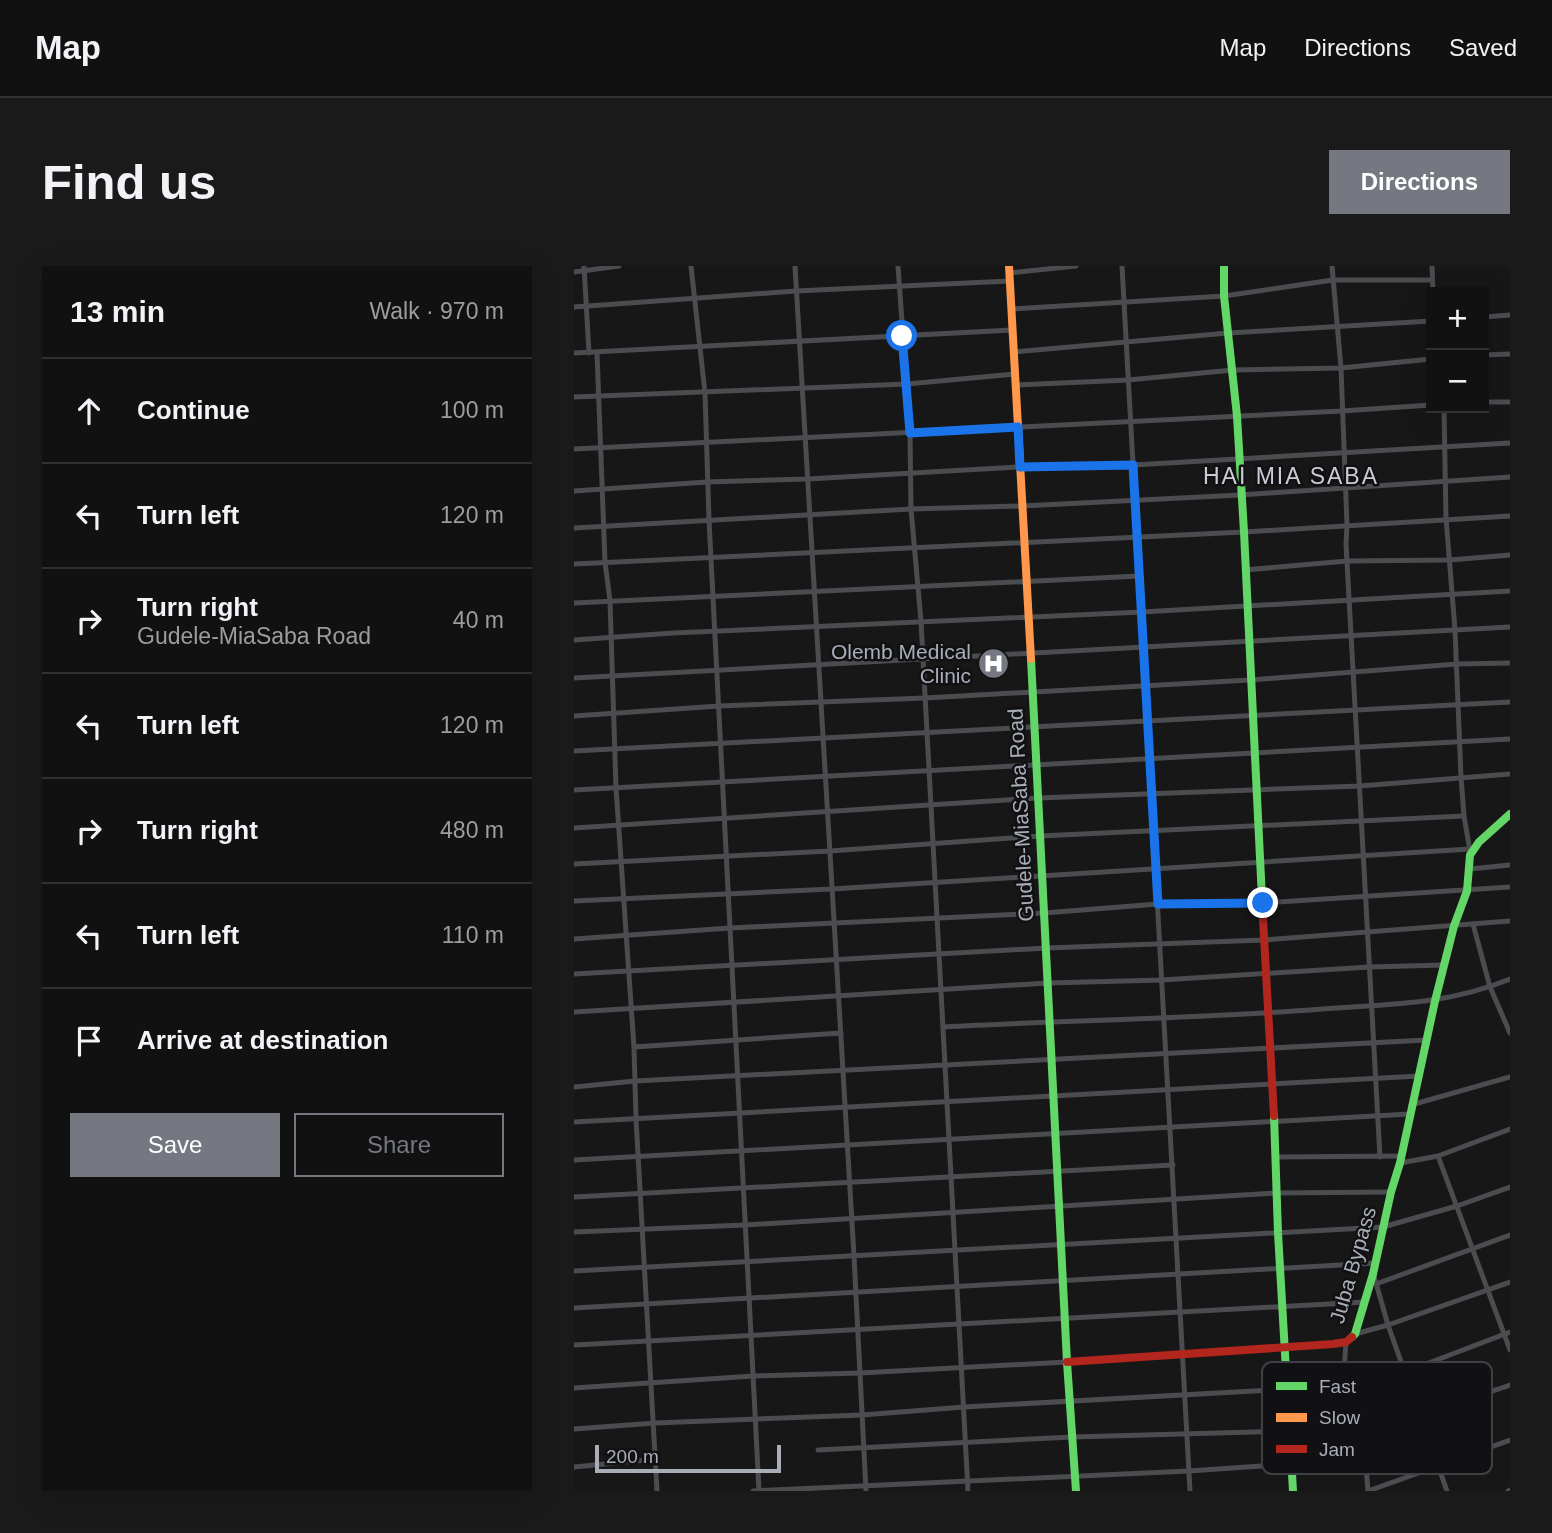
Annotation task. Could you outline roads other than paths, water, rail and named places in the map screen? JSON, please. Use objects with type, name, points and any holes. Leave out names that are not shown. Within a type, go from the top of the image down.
[{"type":"main road","points":[[1224,266],[1224,296],[1237,416],[1244,532],[1259,862],[1272,1048],[1285,1362]]},
{"type":"main road","name":"Gudele-MiaSaba Road","points":[[1009,273],[1067,1362]]},
{"type":"main road","points":[[1470,852],[1510,814]]},
{"type":"main road","name":"Juba Bypass","points":[[1067,1362],[1346,1342],[1355,1334],[1373,1274],[1444,965],[1467,891],[1470,852]]},
{"type":"main road","points":[[1067,1362],[1076,1491]]},
{"type":"street","points":[[574,272],[619,266]]},
{"type":"street","points":[[691,266],[705,393],[705,442],[759,1491]]},
{"type":"street","points":[[795,266],[866,1488]]},
{"type":"street","points":[[898,266],[910,433],[911,509],[925,698],[968,1491]]},
{"type":"street","points":[[574,307],[796,291],[898,287],[1076,266]]},
{"type":"street","points":[[1122,266],[1190,1491]]},
{"type":"street","points":[[1332,266],[1341,368],[1346,561],[1359,748],[1372,1043],[1380,1157]]},
{"type":"street","points":[[1432,266],[1433,287]]},
{"type":"street","points":[[585,269],[587,306],[600,395],[616,788],[634,1047],[657,1491]]},
{"type":"street","points":[[1011,309],[1224,296],[1333,280],[1432,280]]},
{"type":"street","points":[[1489,317],[1510,315]]},
{"type":"street","points":[[1013,352],[1228,333],[1426,321]]},
{"type":"street","points":[[574,353],[1012,330]]},
{"type":"street","points":[[1489,355],[1510,354]]},
{"type":"street","points":[[1015,385],[1128,380],[1233,370],[1341,368],[1426,360]]},
{"type":"street","points":[[574,397],[907,384],[1015,374]]},
{"type":"street","points":[[1489,402],[1510,402]]},
{"type":"street","points":[[574,449],[1426,405]]},
{"type":"street","points":[[574,901],[935,884],[1156,868],[1470,852],[1461,777],[1453,594],[1446,519],[1444,413]]},
{"type":"street","points":[[574,491],[707,482],[808,480],[910,472],[1133,465],[1510,443]]},
{"type":"street","points":[[574,528],[911,509],[1240,495],[1510,477]]},
{"type":"street","points":[[574,564],[1244,532],[1510,516]]},
{"type":"street","points":[[1245,570],[1346,561],[1510,555]]},
{"type":"street","points":[[574,603],[1139,576]]},
{"type":"street","points":[[574,640],[1510,591]]},
{"type":"street","points":[[574,678],[1510,627]]},
{"type":"street","points":[[574,716],[719,706],[1250,680],[1457,664],[1510,663]]},
{"type":"street","points":[[574,751],[1510,702]]},
{"type":"street","points":[[574,790],[1510,739]]},
{"type":"street","points":[[574,828],[1038,798],[1360,786],[1510,774]]},
{"type":"street","points":[[574,864],[933,845],[1040,836],[1257,825],[1362,823],[1464,816]]},
{"type":"street","points":[[1470,869],[1510,865]]},
{"type":"street","points":[[574,939],[730,928],[1044,913],[1158,904],[1263,903],[1510,887]]},
{"type":"street","points":[[574,974],[1047,947],[1264,940],[1510,921]]},
{"type":"street","points":[[1474,924],[1490,987],[1510,1032]]},
{"type":"street","points":[[574,1012],[1048,983],[1162,980],[1444,965]]},
{"type":"street","points":[[943,1027],[1269,1013],[1435,1001],[1510,979]]},
{"type":"street","points":[[634,1047],[841,1033]]},
{"type":"street","points":[[574,1087],[635,1081],[1427,1040]]},
{"type":"street","points":[[574,1122],[1419,1076]]},
{"type":"street","points":[[574,1160],[1377,1116],[1410,1110],[1510,1077]]},
{"type":"street","points":[[1276,1157],[1400,1159],[1438,1156],[1510,1129]]},
{"type":"street","points":[[1438,1156],[1487,1290],[1507,1333],[1510,1350]]},
{"type":"street","points":[[574,1197],[1173,1164]]},
{"type":"street","points":[[574,1271],[1383,1227],[1457,1206],[1510,1187]]},
{"type":"street","points":[[574,1232],[746,1225],[1277,1193],[1391,1192]]},
{"type":"street","points":[[1376,1284],[1510,1235]]},
{"type":"street","points":[[574,1308],[1375,1263]]},
{"type":"street","points":[[1373,1274],[1401,1362]]},
{"type":"street","points":[[1355,1334],[1510,1282]]},
{"type":"street","points":[[574,1345],[1365,1302]]},
{"type":"street","points":[[1431,1362],[1507,1333]]},
{"type":"street","points":[[1345,1362],[1346,1342]]},
{"type":"street","points":[[574,1388],[753,1376],[1067,1362]]},
{"type":"street","points":[[1492,1391],[1510,1385]]},
{"type":"street","points":[[574,1429],[1262,1391]]},
{"type":"street","points":[[818,1450],[1262,1431]]},
{"type":"street","points":[[1492,1446],[1510,1440]]},
{"type":"street","points":[[574,1467],[656,1459]]},
{"type":"street","points":[[753,1491],[866,1488],[1262,1466]]},
{"type":"street","points":[[1368,1491],[1416,1474]]},
{"type":"street","points":[[1441,1474],[1447,1491]]},
{"type":"place","name":"Olemb Medical Clinic","points":[[994,664]]},
{"type":"district","name":"HAI MIA SABA","points":[[1291,476]]}]
